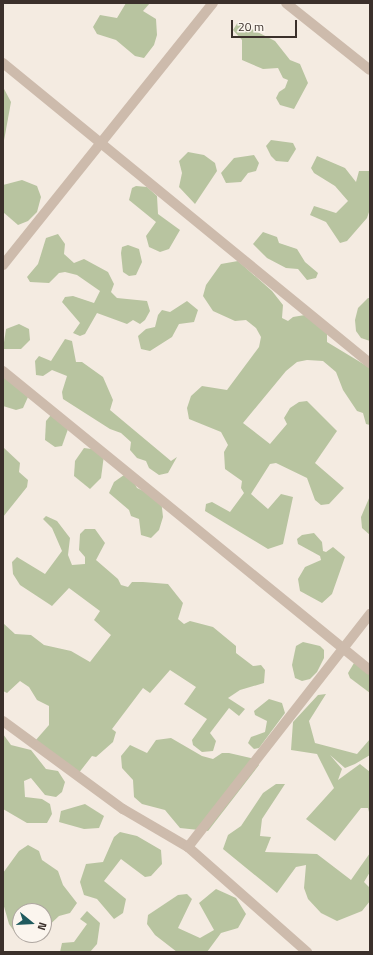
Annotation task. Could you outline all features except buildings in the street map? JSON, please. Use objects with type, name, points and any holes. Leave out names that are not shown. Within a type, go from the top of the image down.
[{"type":"street","points":[[3,265],[213,3]]},
{"type":"street","points":[[286,3],[370,70]]},
{"type":"street","points":[[3,63],[102,141],[370,363]]},
{"type":"street","points":[[3,371],[370,670]]},
{"type":"street","points":[[188,847],[370,614]]},
{"type":"street","points":[[3,721],[123,809],[188,847],[307,952]]},
{"type":"green space","points":[[126,3],[150,3],[143,11],[156,19],[157,35],[154,45],[144,58],[135,56],[116,40],[97,34],[93,27],[100,15],[117,18]]},
{"type":"green space","points":[[238,22],[275,41],[290,60],[300,64],[308,83],[294,109],[280,105],[276,98],[279,92],[285,88],[288,80],[283,78],[278,68],[263,69],[242,60],[242,40],[233,30]]},
{"type":"green space","points":[[3,87],[11,102],[3,146]]},
{"type":"green space","points":[[271,140],[293,143],[296,149],[288,162],[276,161],[271,156],[266,146]]},
{"type":"green space","points":[[188,152],[204,155],[215,163],[217,171],[195,204],[179,187],[182,173],[179,161]]},
{"type":"green space","points":[[254,155],[259,163],[256,171],[248,173],[241,182],[226,183],[221,173],[234,158]]},
{"type":"green space","points":[[317,156],[345,168],[356,182],[359,171],[370,171],[370,209],[367,218],[347,241],[340,243],[326,222],[310,215],[314,206],[336,213],[348,201],[335,186],[314,173],[311,168]]},
{"type":"green space","points":[[22,180],[37,186],[41,197],[37,212],[28,221],[18,225],[3,212],[3,185]]},
{"type":"green space","points":[[136,186],[147,187],[157,196],[158,214],[180,230],[169,249],[160,252],[149,247],[146,236],[156,222],[129,200],[132,188]]},
{"type":"green space","points":[[263,232],[277,237],[279,243],[297,249],[305,262],[318,273],[316,278],[307,280],[298,269],[286,268],[267,258],[253,244]]},
{"type":"green space","points":[[58,234],[65,244],[64,254],[74,263],[84,259],[108,272],[114,284],[111,292],[117,298],[147,301],[150,311],[145,320],[140,324],[133,320],[127,324],[97,313],[85,334],[80,336],[73,333],[80,323],[62,302],[65,297],[73,296],[94,303],[100,291],[77,275],[65,272],[59,273],[49,283],[30,282],[27,277],[38,264],[46,238]]},
{"type":"green space","points":[[128,245],[139,249],[142,262],[136,275],[129,276],[123,272],[121,253],[122,247]]},
{"type":"green space","points":[[238,261],[272,291],[283,305],[282,318],[288,321],[293,317],[305,315],[327,332],[327,342],[370,368],[370,425],[366,424],[363,413],[357,411],[343,390],[336,372],[323,361],[307,360],[297,362],[286,371],[243,423],[270,444],[287,424],[284,418],[290,408],[299,402],[307,401],[337,431],[315,463],[344,488],[329,504],[321,505],[315,500],[307,478],[276,463],[270,464],[251,494],[268,509],[281,494],[293,497],[283,544],[268,549],[205,511],[206,504],[212,502],[230,512],[244,493],[241,488],[242,481],[225,469],[224,452],[228,445],[221,432],[189,419],[187,408],[191,396],[202,386],[227,390],[259,347],[261,337],[256,328],[246,320],[235,321],[213,311],[203,296],[206,285],[221,264]]},
{"type":"green space","points":[[368,298],[370,298],[370,341],[361,338],[356,331],[355,320],[358,308]]},
{"type":"green space","points":[[187,301],[198,310],[194,322],[179,324],[172,337],[150,351],[141,349],[138,336],[146,329],[155,327],[158,315],[162,310],[170,312]]},
{"type":"green space","points":[[19,324],[29,329],[30,340],[21,349],[3,349],[6,329]]},
{"type":"green space","points":[[65,339],[72,341],[76,362],[82,362],[103,377],[113,400],[110,410],[171,461],[177,457],[168,473],[159,475],[149,468],[146,461],[137,458],[130,450],[131,442],[121,433],[110,429],[63,399],[62,392],[67,376],[52,370],[43,376],[36,375],[35,361],[39,356],[51,361]]},
{"type":"green space","points":[[3,375],[28,397],[23,408],[16,410],[3,406]]},
{"type":"green space","points":[[51,415],[68,429],[62,446],[55,447],[45,440],[46,421]]},
{"type":"green space","points":[[3,447],[20,463],[19,472],[28,480],[27,487],[3,517]]},
{"type":"green space","points":[[84,448],[99,450],[104,455],[101,478],[90,489],[74,476],[75,461]]},
{"type":"green space","points":[[124,475],[133,480],[137,488],[161,499],[163,517],[159,530],[151,538],[141,535],[139,519],[131,516],[129,510],[109,493],[114,482]]},
{"type":"green space","points":[[370,496],[370,535],[362,528],[361,517]]},
{"type":"green space","points":[[46,516],[57,521],[70,538],[68,555],[72,565],[85,564],[85,557],[79,550],[80,534],[85,529],[95,529],[105,543],[96,560],[118,579],[121,585],[128,587],[132,582],[168,584],[183,603],[178,619],[184,624],[190,621],[213,627],[236,646],[236,653],[253,666],[261,665],[265,670],[264,683],[240,690],[228,698],[245,709],[239,716],[229,708],[210,733],[216,741],[213,751],[202,752],[193,745],[192,740],[207,719],[184,704],[196,687],[170,670],[150,693],[143,688],[112,729],[116,732],[113,742],[96,757],[92,756],[78,774],[35,741],[49,725],[49,706],[37,700],[29,687],[20,681],[7,693],[3,691],[3,623],[15,634],[31,635],[44,645],[71,651],[90,662],[111,635],[94,620],[100,611],[69,588],[52,606],[20,585],[13,574],[12,562],[17,557],[45,574],[62,551],[52,528],[43,519]]},
{"type":"green space","points":[[314,533],[322,542],[323,551],[326,552],[333,547],[345,557],[332,594],[322,603],[300,591],[298,579],[305,567],[321,560],[320,556],[298,544],[297,539],[302,535]]},
{"type":"green space","points":[[303,642],[320,646],[324,650],[324,658],[317,672],[310,679],[302,681],[295,678],[292,665],[296,646]]},
{"type":"green space","points":[[354,663],[370,665],[370,693],[350,678],[348,673]]},
{"type":"green space","points":[[326,694],[309,721],[315,743],[357,754],[370,739],[370,755],[345,768],[330,755],[342,769],[338,780],[360,764],[370,772],[370,816],[368,808],[361,808],[335,841],[306,819],[334,788],[317,754],[291,750],[293,722],[318,695]]},
{"type":"green space","points":[[269,699],[282,703],[285,713],[259,748],[254,749],[248,743],[251,737],[265,732],[267,721],[255,715],[254,711]]},
{"type":"green space","points":[[3,734],[11,745],[31,750],[46,769],[58,771],[65,782],[62,792],[56,797],[45,795],[31,778],[24,781],[25,797],[42,799],[50,804],[52,814],[47,823],[27,823],[3,809]]},
{"type":"green space","points":[[171,738],[202,756],[213,759],[222,753],[229,753],[255,759],[259,765],[208,831],[180,828],[165,810],[142,804],[134,797],[133,780],[122,768],[121,756],[130,745],[147,753],[156,740]]},
{"type":"green space","points":[[276,784],[285,784],[262,819],[260,836],[271,837],[265,852],[317,854],[351,880],[370,853],[370,872],[364,882],[370,888],[370,901],[362,911],[337,921],[321,913],[308,899],[304,888],[306,865],[296,867],[277,893],[223,849],[228,835],[241,826],[263,793]]},
{"type":"green space","points":[[85,804],[104,816],[99,828],[84,829],[59,822],[61,811]]},
{"type":"green space","points":[[120,832],[137,836],[161,850],[162,864],[151,876],[145,877],[121,859],[104,881],[126,899],[123,913],[114,919],[97,899],[84,895],[80,882],[86,864],[103,862],[114,837]]},
{"type":"green space","points":[[28,845],[39,851],[42,860],[58,871],[63,885],[77,903],[70,913],[59,916],[52,923],[52,903],[12,903],[12,928],[9,924],[3,903],[3,873],[19,851]]},
{"type":"green space","points":[[216,889],[236,898],[246,914],[238,928],[221,933],[207,952],[177,952],[155,935],[147,924],[148,915],[178,895],[187,894],[192,899],[178,928],[200,938],[214,930],[199,903]]},
{"type":"green space","points":[[87,911],[100,923],[97,944],[90,952],[60,952],[62,943],[74,942],[87,924],[80,919]]}]
